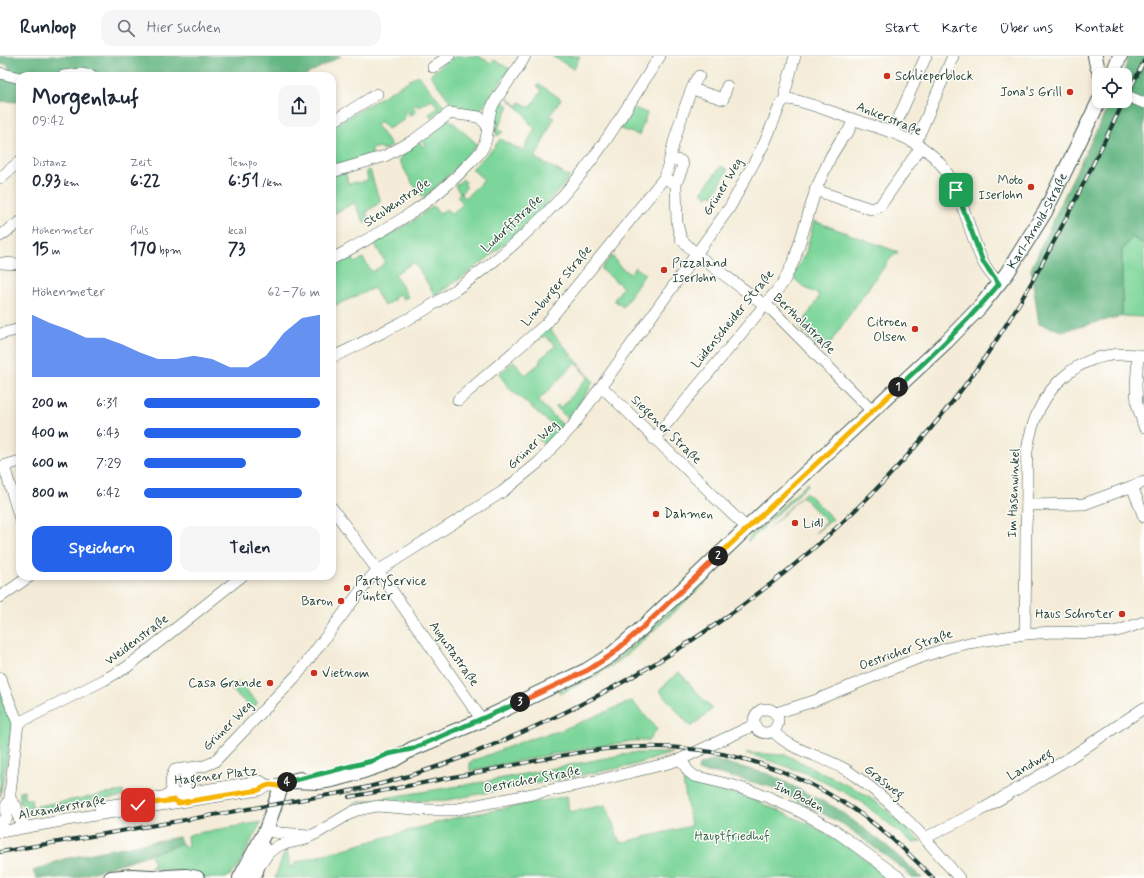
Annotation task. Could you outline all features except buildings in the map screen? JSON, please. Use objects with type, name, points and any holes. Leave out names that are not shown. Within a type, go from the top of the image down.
[{"type":"main road","points":[[1115,68],[1120,56]]},
{"type":"main road","name":"Karl-Arnold-Straße","points":[[286,784],[362,764],[388,754],[412,749],[482,720],[588,670],[611,655],[642,628],[946,342],[980,307],[1007,273],[1045,212],[1096,108]]},
{"type":"main road","points":[[240,878],[263,836],[286,784]]},
{"type":"main road","points":[[254,876],[263,850],[263,836]]},
{"type":"main road","points":[[231,878],[234,876],[250,849],[263,836]]},
{"type":"main road","points":[[111,878],[132,876],[168,878]]},
{"type":"main road","points":[[166,878],[186,876],[197,878]]},
{"type":"street","points":[[433,67],[449,56]]},
{"type":"street","name":"Steubenstraße","points":[[336,258],[403,219],[428,202],[481,151],[486,140],[492,107],[525,56]]},
{"type":"street","name":"Ludorffstraße","points":[[336,355],[363,343],[426,309],[488,266],[534,226],[588,164],[660,56]]},
{"type":"street","name":"Grüner Weg","points":[[173,797],[170,780],[175,770],[204,766],[214,762],[297,675],[371,577],[378,570],[502,492],[526,473],[572,427],[730,207],[765,142],[785,99],[785,92],[795,56]]},
{"type":"street","points":[[892,133],[926,56]]},
{"type":"street","points":[[815,190],[871,209],[880,206],[885,201],[918,145],[953,56]]},
{"type":"street","points":[[0,73],[16,77]]},
{"type":"street","points":[[676,184],[664,178],[692,89],[697,77],[699,76]]},
{"type":"street","points":[[692,89],[723,99],[727,86]]},
{"type":"street","points":[[336,120],[377,94]]},
{"type":"street","points":[[1132,98],[1144,103]]},
{"type":"street","name":"Ankerstraße","points":[[785,99],[789,99],[892,133],[928,151],[940,163],[947,173],[983,262],[999,284]]},
{"type":"street","points":[[336,171],[385,156],[414,140],[450,112],[479,117],[488,126]]},
{"type":"street","name":"Lüdenscheider Straße","points":[[654,439],[764,304],[783,283],[795,258],[815,190],[831,156],[842,138],[848,132],[854,120]]},
{"type":"street","name":"Bertholdstraße","points":[[670,159],[681,161],[683,166],[676,184],[678,232],[680,239],[696,255],[764,304],[872,411]]},
{"type":"street","points":[[0,178],[16,164]]},
{"type":"street","name":"Limburger Straße","points":[[458,400],[546,324],[664,178]]},
{"type":"street","points":[[0,236],[16,225]]},
{"type":"street","points":[[0,262],[16,264]]},
{"type":"street","points":[[0,334],[16,330]]},
{"type":"street","name":"Im Hasenwinkel","points":[[1025,634],[1027,452],[1035,418],[1051,388],[1075,367],[1088,361],[1111,356],[1125,354],[1141,356]]},
{"type":"street","points":[[1141,356],[1136,386],[1137,404],[1144,427]]},
{"type":"street","name":"Siegener Straße","points":[[602,387],[747,528]]},
{"type":"street","points":[[16,462],[2,466],[16,507]]},
{"type":"street","points":[[1027,505],[1084,504],[1144,482]]},
{"type":"street","points":[[1132,486],[1144,517]]},
{"type":"street","name":"Augustastraße","points":[[336,513],[378,570],[482,720]]},
{"type":"street","points":[[0,597],[24,580]]},
{"type":"street","name":"Weidenstraße","points":[[18,723],[127,667],[237,580]]},
{"type":"street","name":"Oestricher Straße","points":[[776,713],[814,701],[916,659],[969,642],[1025,634],[1053,632],[1112,632],[1144,622]]},
{"type":"street","points":[[0,678],[18,723],[10,799],[16,806],[11,824]]},
{"type":"street","name":"Landweg","points":[[925,838],[983,809],[1062,763],[1144,708]]},
{"type":"street","points":[[770,709],[776,713],[779,720],[778,726],[770,733],[762,733],[754,725],[754,717],[760,710],[770,709]]},
{"type":"street","name":"Oestricher Straße","points":[[254,876],[269,852],[280,846],[321,831],[354,811],[377,806],[453,810],[596,781],[681,759],[754,725]]},
{"type":"street","name":"Grasweg","points":[[773,731],[779,738],[847,770],[879,794],[904,815],[959,878]]},
{"type":"street","name":"Im Boden","points":[[681,759],[688,771],[694,776],[731,785],[766,796],[795,809],[834,830],[900,878]]},
{"type":"street","points":[[173,797],[185,797],[184,777],[193,768]]},
{"type":"street","name":"Hagener Platz","points":[[186,793],[260,782],[266,785],[286,784]]},
{"type":"street","name":"Hagener Platz","points":[[200,799],[259,790],[266,785]]},
{"type":"street","name":"Alexanderstraße","points":[[11,824],[130,811],[173,797]]},
{"type":"street","name":"Alexanderstraße","points":[[0,832],[11,824],[173,797],[200,799]]},
{"type":"street","points":[[263,836],[280,833],[312,835]]},
{"type":"green space","points":[[0,56],[341,56],[311,72],[94,72],[91,70],[80,69],[57,72],[16,72],[8,70],[9,66],[3,63],[2,65],[0,64]]},
{"type":"green space","points":[[456,56],[478,56],[491,63],[494,60],[510,69],[478,113],[456,109],[430,75],[450,58],[451,59]]},
{"type":"green space","points":[[552,56],[580,56],[574,69]]},
{"type":"green space","points":[[1129,56],[1144,56],[1144,245],[1132,237],[1122,250],[1122,316],[1063,331],[1039,324],[1031,269],[1070,184],[1108,108],[1132,108],[1132,68],[1125,68]]},
{"type":"green space","points":[[418,75],[445,107],[432,119],[429,114],[438,108],[432,99],[418,107],[417,104],[413,106],[416,112],[410,116],[407,109],[404,110],[406,116],[403,118],[404,120],[388,129],[381,121],[376,125],[392,146],[382,150],[380,147],[371,149],[373,154],[336,167],[336,125]]},
{"type":"green space","points":[[0,78],[16,80],[16,102],[0,101]]},
{"type":"green space","points":[[539,84],[561,99],[550,116],[554,118],[535,158],[570,177],[555,194],[507,242],[472,270],[435,295],[414,262],[395,274],[408,297],[403,299],[400,294],[384,306],[374,288],[336,305],[336,264],[352,256],[355,263],[363,258],[372,272],[385,262],[374,243],[412,222],[433,206],[440,214],[446,209],[452,214],[463,204],[457,196],[460,193],[455,186],[463,179],[466,182],[464,185],[467,187],[461,193],[465,198],[484,180],[472,169],[500,139],[523,151],[535,128],[530,124],[525,114],[506,97],[518,106],[520,102],[530,108],[542,90],[537,86]]},
{"type":"green space","points":[[502,101],[509,106],[498,128],[503,132],[497,136],[495,127],[496,117],[498,116],[498,110]]},
{"type":"green space","points":[[634,108],[647,113],[639,135],[620,129]]},
{"type":"green space","points":[[448,118],[477,145],[452,172],[424,198],[412,183],[399,160],[403,157],[401,152],[419,141],[423,147],[426,145],[422,139]]},
{"type":"green space","points":[[721,166],[728,170],[713,196],[710,194],[708,197],[701,192]]},
{"type":"green space","points":[[370,170],[381,201],[366,213],[369,220],[365,223],[354,203],[336,212],[336,175],[345,172],[349,184],[356,182],[358,183],[368,180],[366,171]]},
{"type":"green space","points":[[814,221],[898,252],[890,259],[824,352],[800,328],[820,295],[805,288],[792,277],[806,252]]},
{"type":"green space","points":[[1132,237],[1144,245],[1144,317],[1122,316],[1122,250]]},
{"type":"green space","points":[[612,255],[619,266],[630,274],[635,267],[645,274],[623,307],[614,300],[623,287],[601,269]]},
{"type":"green space","points":[[548,327],[580,365],[579,366],[575,363],[538,401],[563,425],[544,445],[538,439],[552,425],[509,388],[499,374],[514,361],[525,375],[539,364],[541,358],[555,347],[553,341],[551,342],[546,336],[538,340],[535,339]]},
{"type":"green space","points":[[581,367],[593,381],[588,391],[568,419],[556,407],[557,405],[561,408],[588,377],[580,368]]},
{"type":"green space","points":[[808,483],[809,484],[748,542],[748,538]]},
{"type":"green space","points":[[806,492],[833,519],[815,533],[827,522],[802,496],[768,529]]},
{"type":"green space","points":[[708,576],[712,577],[627,655],[594,677],[560,694],[558,691],[594,675],[621,656]]},
{"type":"green space","points":[[679,672],[712,709],[691,727],[659,690]]},
{"type":"green space","points":[[238,682],[258,703],[252,709],[231,689]]},
{"type":"green space","points":[[0,683],[14,718],[0,797]]},
{"type":"green space","points":[[632,701],[657,729],[649,740],[632,741],[553,754],[470,771],[470,762],[526,740],[559,731]]},
{"type":"green space","points":[[631,753],[672,753],[630,766],[447,800],[354,803],[483,782]]},
{"type":"green space","points":[[746,753],[786,755],[863,793],[884,808],[921,842],[913,843],[859,800],[806,773]]},
{"type":"green space","points":[[713,760],[769,774],[836,808],[887,846],[922,878],[912,878],[902,868],[843,824],[768,786],[716,773],[698,771],[699,765]]},
{"type":"green space","name":"Hauptfriedhof","points":[[683,781],[747,797],[811,825],[856,852],[889,878],[275,878],[283,856],[287,851],[291,867],[295,866],[294,863],[450,819],[567,796],[569,812],[606,805],[620,843],[691,826]]},
{"type":"green space","points":[[24,790],[24,799],[31,799],[32,807],[123,791],[124,796],[34,811],[26,809],[20,803],[20,791]]},
{"type":"green space","points":[[261,822],[237,868],[226,878],[207,878],[171,870],[151,868],[151,866],[154,865],[151,854],[182,844],[188,848],[187,836]]},
{"type":"green space","points":[[179,837],[182,844],[75,878],[36,878],[33,871],[64,859]]},
{"type":"railway","points":[[1132,86],[1144,61]]},
{"type":"railway","points":[[0,852],[340,793],[366,788],[416,774],[464,757],[512,737],[602,694],[665,657],[726,617],[784,573],[839,525],[891,474],[939,419],[983,360],[1023,298],[1092,167],[1121,108]]},
{"type":"railway","points":[[349,797],[587,751],[637,747],[692,749],[745,759],[771,767],[821,789],[880,828],[902,847],[933,878]]},
{"type":"place","name":"Schlieperblock","points":[[887,76]]},
{"type":"place","name":"Jona's Grill","points":[[1070,92]]},
{"type":"place","name":"Moto Iserlohn","points":[[1031,187]]},
{"type":"place","name":"Pizzaland Iserlohn","points":[[664,270]]},
{"type":"place","name":"Citroen Olsen","points":[[915,329]]},
{"type":"place","name":"Dahmen","points":[[656,514]]},
{"type":"place","name":"Lidl","points":[[795,523]]},
{"type":"place","name":"PartyService Pünter","points":[[347,588]]},
{"type":"place","name":"Baron","points":[[341,601]]},
{"type":"place","name":"Haus Schroter","points":[[1122,614]]},
{"type":"place","name":"Vietnom","points":[[314,673]]},
{"type":"place","name":"Casa Grande","points":[[270,683]]},
{"type":"route","points":[[138,805],[175,800],[178,803],[259,790],[266,785],[281,787],[284,783],[372,761],[388,754],[412,749],[482,720],[588,670],[611,655],[642,628],[946,342],[980,307],[999,284],[983,262],[956,190]]}]
